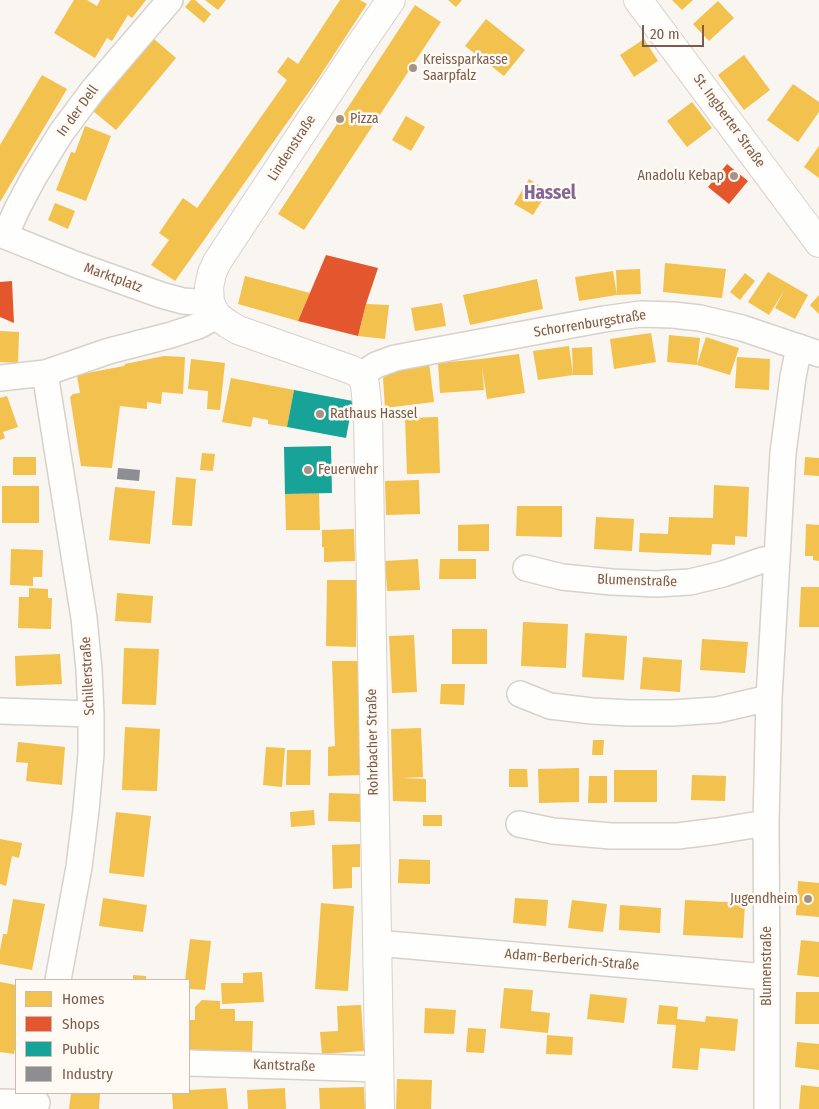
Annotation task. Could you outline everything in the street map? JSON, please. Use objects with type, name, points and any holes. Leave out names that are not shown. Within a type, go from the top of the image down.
[{"type":"street","name":"In der Dell","points":[[2,235],[61,133],[93,90],[170,0]]},
{"type":"street","name":"Lindenstraße","points":[[214,309],[208,287],[218,262],[391,0]]},
{"type":"street","name":"St. Ingberter Straße","points":[[638,0],[819,243]]},
{"type":"street","name":"Marktplatz","points":[[2,235],[77,265],[161,295],[214,309],[238,330],[352,370],[361,376]]},
{"type":"street","points":[[0,378],[45,373],[109,351],[171,335],[198,326],[214,309]]},
{"type":"street","name":"Schorrenburgstraße","points":[[361,376],[376,365],[395,358],[604,319],[641,314],[700,318],[742,328],[809,350]]},
{"type":"street","name":"Blumenstraße","points":[[766,1109],[766,823],[769,698],[776,558],[783,453],[793,377],[809,350]]},
{"type":"street","name":"Schillerstraße","points":[[45,373],[84,618],[90,670],[91,714],[91,754],[79,867],[58,979]]},
{"type":"street","name":"Rohrbacher Straße","points":[[361,376],[365,385],[368,414],[380,1109]]},
{"type":"street","name":"Blumenstraße","points":[[526,568],[570,578],[656,584],[690,582],[723,574],[763,560],[776,558]]},
{"type":"street","points":[[520,694],[550,706],[630,713],[716,710],[769,698]]},
{"type":"street","points":[[0,712],[91,714]]},
{"type":"street","points":[[519,824],[553,831],[611,836],[678,836],[766,823]]},
{"type":"street","name":"Adam-Berberich-Straße","points":[[376,943],[767,977]]},
{"type":"street","name":"Kantstraße","points":[[190,1063],[379,1069]]},
{"type":"street","points":[[0,1102],[37,1102]]},
{"type":"building: Homes","points":[[74,0],[87,0],[97,6],[100,0],[146,0],[132,18],[128,15],[112,41],[107,38],[95,58],[54,33]]},
{"type":"building: Homes","points":[[191,0],[195,0],[211,14],[204,23],[185,7]]},
{"type":"building: Homes","points":[[205,0],[226,0],[218,10]]},
{"type":"building: Homes","points":[[340,0],[360,0],[367,4],[318,79],[175,281],[151,265],[169,240],[159,233],[183,198],[197,208],[287,80],[277,72],[288,57],[298,64]]},
{"type":"building: Homes","points":[[448,0],[462,0],[456,7]]},
{"type":"building: Homes","points":[[672,0],[693,0],[682,10]]},
{"type":"building: Homes","points":[[718,1],[734,18],[709,41],[693,24]]},
{"type":"building: Homes","points":[[415,5],[441,22],[304,230],[278,214]]},
{"type":"building: Homes","points":[[486,19],[525,50],[504,76],[465,46]]},
{"type":"building: Homes","points":[[154,39],[176,58],[116,130],[93,111]]},
{"type":"building: Homes","points":[[644,39],[658,61],[634,77],[620,55]]},
{"type":"building: Homes","points":[[744,55],[770,90],[744,110],[718,75]]},
{"type":"building: Homes","points":[[42,75],[67,89],[0,202],[0,145]]},
{"type":"building: Homes","points":[[793,84],[819,102],[819,112],[798,142],[767,120]]},
{"type":"building: Homes","points":[[692,102],[712,128],[687,147],[667,121]]},
{"type":"building: Homes","points":[[406,116],[425,127],[411,151],[392,140]]},
{"type":"building: Homes","points":[[85,126],[111,136],[86,201],[56,190],[71,152],[75,153]]},
{"type":"building: Homes","points":[[819,146],[819,178],[804,167]]},
{"type":"building: Homes","points":[[529,179],[548,191],[533,215],[514,204]]},
{"type":"building: Homes","points":[[55,203],[75,211],[68,229],[48,220]]},
{"type":"building: Homes","points":[[665,263],[726,269],[722,298],[663,292]]},
{"type":"building: Homes","points":[[640,269],[641,294],[617,295],[616,270]]},
{"type":"building: Homes","points":[[613,271],[617,295],[579,301],[575,277]]},
{"type":"building: Homes","points":[[768,272],[808,295],[795,319],[775,308],[784,291],[769,315],[748,302]]},
{"type":"building: Homes","points":[[745,273],[755,281],[740,300],[730,292]]},
{"type":"building: Homes","points":[[245,276],[310,293],[298,321],[238,304]]},
{"type":"building: Homes","points":[[537,279],[543,309],[470,325],[463,295]]},
{"type":"building: Homes","points":[[819,295],[819,314],[810,305]]},
{"type":"building: Homes","points":[[442,303],[446,326],[415,331],[411,308]]},
{"type":"building: Homes","points":[[366,304],[389,305],[385,339],[358,336]]},
{"type":"building: Homes","points":[[0,331],[19,332],[18,363],[0,362]]},
{"type":"building: Homes","points":[[651,333],[656,362],[614,369],[610,339]]},
{"type":"building: Homes","points":[[669,335],[700,338],[697,365],[667,362]]},
{"type":"building: Homes","points":[[706,337],[739,348],[730,375],[697,365]]},
{"type":"building: Homes","points":[[569,346],[573,375],[538,380],[533,351]]},
{"type":"building: Homes","points":[[592,347],[593,375],[573,375],[572,348]]},
{"type":"building: Homes","points":[[519,354],[525,393],[487,399],[482,367],[484,390],[440,393],[438,363]]},
{"type":"building: Homes","points":[[164,356],[185,357],[183,394],[162,392],[161,404],[147,402],[147,409],[120,406],[112,468],[81,466],[70,397],[73,394],[80,393],[77,375]]},
{"type":"building: Homes","points":[[737,357],[770,359],[769,390],[735,388]]},
{"type":"building: Homes","points":[[191,359],[225,363],[220,410],[207,409],[208,391],[188,389]]},
{"type":"building: Homes","points":[[429,363],[434,402],[385,408],[383,378],[389,369]]},
{"type":"building: Homes","points":[[231,378],[294,390],[287,427],[268,424],[268,420],[253,417],[251,427],[222,422]]},
{"type":"building: Homes","points":[[7,396],[18,427],[3,432],[5,438],[0,440],[0,398]]},
{"type":"building: Homes","points":[[438,417],[440,473],[407,474],[405,418]]},
{"type":"building: Homes","points":[[202,453],[215,454],[213,471],[200,470]]},
{"type":"building: Homes","points":[[13,457],[36,457],[36,475],[13,475]]},
{"type":"building: Homes","points":[[805,457],[819,458],[819,476],[804,475]]},
{"type":"building: Homes","points":[[176,477],[196,479],[192,526],[172,525]]},
{"type":"building: Homes","points":[[419,480],[420,514],[386,515],[385,481]]},
{"type":"building: Homes","points":[[714,485],[749,487],[747,537],[735,536],[735,545],[712,544],[711,555],[639,552],[640,533],[668,534],[669,517],[713,518]]},
{"type":"building: Homes","points":[[2,486],[39,486],[39,523],[2,523]]},
{"type":"building: Homes","points":[[115,487],[155,491],[150,544],[109,540]]},
{"type":"building: Homes","points":[[319,493],[320,530],[286,530],[285,494]]},
{"type":"building: Homes","points":[[517,506],[562,506],[562,537],[516,536]]},
{"type":"building: Homes","points":[[596,517],[634,519],[632,551],[594,549]]},
{"type":"building: Homes","points":[[489,524],[489,551],[458,551],[458,525]]},
{"type":"building: Homes","points":[[806,524],[819,525],[819,561],[813,560],[813,556],[805,556]]},
{"type":"building: Homes","points":[[354,529],[355,561],[324,562],[322,530]]},
{"type":"building: Homes","points":[[11,549],[43,550],[42,577],[33,577],[33,586],[10,585]]},
{"type":"building: Homes","points":[[418,559],[420,590],[387,591],[385,561]]},
{"type":"building: Homes","points":[[440,559],[476,559],[476,579],[439,579]]},
{"type":"building: Homes","points":[[327,580],[357,580],[356,647],[326,646]]},
{"type":"building: Homes","points":[[801,587],[819,587],[819,627],[799,627]]},
{"type":"building: Homes","points":[[29,588],[48,589],[48,598],[52,598],[51,629],[18,628],[19,597],[29,597]]},
{"type":"building: Homes","points":[[117,593],[153,596],[151,623],[115,621]]},
{"type":"building: Homes","points":[[523,622],[568,624],[566,668],[521,666]]},
{"type":"building: Homes","points":[[452,629],[487,629],[487,664],[452,664]]},
{"type":"building: Homes","points":[[585,633],[627,636],[624,680],[582,677]]},
{"type":"building: Homes","points":[[414,635],[417,692],[392,693],[389,636]]},
{"type":"building: Homes","points":[[702,639],[748,642],[745,673],[700,670]]},
{"type":"building: Homes","points":[[124,648],[159,649],[156,705],[122,704]]},
{"type":"building: Homes","points":[[60,654],[62,684],[16,686],[15,656]]},
{"type":"building: Homes","points":[[643,657],[682,660],[680,692],[640,689]]},
{"type":"building: Homes","points":[[332,661],[359,661],[362,775],[328,776],[328,747],[335,746]]},
{"type":"building: Homes","points":[[441,684],[465,684],[464,705],[440,704]]},
{"type":"building: Homes","points":[[125,727],[160,729],[157,791],[122,790]]},
{"type":"building: Homes","points":[[421,728],[423,777],[402,778],[426,779],[426,802],[393,801],[391,729]]},
{"type":"building: Homes","points":[[593,740],[604,740],[603,755],[592,755]]},
{"type":"building: Homes","points":[[18,742],[65,747],[62,785],[26,781],[28,763],[16,762]]},
{"type":"building: Homes","points":[[266,747],[285,748],[282,787],[263,785]]},
{"type":"building: Homes","points":[[287,750],[311,750],[310,785],[286,785]]},
{"type":"building: Homes","points":[[579,768],[579,802],[539,803],[538,769]]},
{"type":"building: Homes","points":[[509,769],[527,769],[528,787],[509,787]]},
{"type":"building: Homes","points":[[614,770],[657,770],[657,802],[614,802]]},
{"type":"building: Homes","points":[[692,775],[726,776],[725,801],[691,800]]},
{"type":"building: Homes","points":[[589,776],[607,776],[607,803],[588,803]]},
{"type":"building: Homes","points":[[329,793],[365,794],[364,822],[328,821]]},
{"type":"building: Homes","points":[[314,810],[315,825],[291,827],[290,812]]},
{"type":"building: Homes","points":[[116,812],[151,816],[144,877],[109,873]]},
{"type":"building: Homes","points":[[423,815],[442,815],[442,826],[423,826]]},
{"type":"building: Homes","points":[[0,839],[22,843],[19,858],[12,856],[6,886],[0,884]]},
{"type":"building: Homes","points":[[360,844],[360,867],[352,867],[352,888],[333,889],[332,845]]},
{"type":"building: Homes","points":[[399,859],[430,860],[430,884],[398,883]]},
{"type":"building: Homes","name":"Jugendheim","points":[[798,881],[819,883],[819,917],[796,915]]},
{"type":"building: Homes","points":[[103,898],[147,905],[143,932],[99,926]]},
{"type":"building: Homes","points":[[515,898],[548,900],[546,926],[513,923]]},
{"type":"building: Homes","points":[[13,899],[45,904],[32,970],[0,964],[3,934],[7,934]]},
{"type":"building: Homes","points":[[572,900],[607,904],[603,932],[568,928]]},
{"type":"building: Homes","points":[[685,900],[745,903],[743,938],[683,935]]},
{"type":"building: Homes","points":[[321,903],[354,906],[348,991],[315,989]]},
{"type":"building: Homes","points":[[620,905],[661,908],[660,933],[619,930]]},
{"type":"building: Homes","points":[[190,939],[211,941],[205,990],[190,989],[190,979],[185,979]]},
{"type":"building: Homes","points":[[801,940],[819,942],[819,977],[797,975]]},
{"type":"building: Homes","points":[[262,972],[264,1002],[222,1004],[221,983],[243,983],[243,973]]},
{"type":"building: Homes","points":[[133,975],[146,976],[146,979],[133,979]]},
{"type":"building: Homes","points":[[0,982],[15,985],[15,1048],[14,1054],[0,1052]]},
{"type":"building: Homes","points":[[504,988],[533,990],[531,1011],[550,1013],[548,1033],[500,1028]]},
{"type":"building: Homes","points":[[796,992],[819,992],[819,1024],[795,1024]]},
{"type":"building: Homes","points":[[590,994],[627,998],[624,1023],[587,1019]]},
{"type":"building: Homes","points":[[202,1000],[220,1001],[220,1009],[235,1009],[235,1021],[253,1021],[252,1051],[190,1050],[190,1020],[195,1020],[195,1007]]},
{"type":"building: Homes","points":[[361,1005],[364,1051],[322,1054],[320,1032],[338,1031],[337,1006]]},
{"type":"building: Homes","points":[[659,1005],[678,1007],[677,1019],[705,1022],[706,1016],[738,1019],[735,1051],[700,1048],[698,1070],[672,1068],[676,1025],[657,1024]]},
{"type":"building: Homes","points":[[425,1008],[456,1010],[454,1034],[424,1033]]},
{"type":"building: Homes","points":[[468,1028],[486,1029],[484,1053],[466,1052]]},
{"type":"building: Homes","points":[[547,1035],[573,1037],[572,1055],[546,1054]]},
{"type":"building: Homes","points":[[797,1042],[819,1044],[819,1070],[795,1067]]},
{"type":"building: Homes","points":[[397,1079],[432,1080],[431,1109],[396,1109]]},
{"type":"building: Homes","points":[[801,1085],[819,1087],[819,1109],[799,1109]]},
{"type":"building: Homes","points":[[364,1087],[365,1109],[320,1109],[319,1088]]},
{"type":"building: Homes","points":[[226,1088],[228,1109],[173,1109],[172,1094],[190,1094],[190,1090]]},
{"type":"building: Homes","points":[[285,1088],[286,1109],[248,1109],[247,1090]]},
{"type":"building: Homes","points":[[71,1094],[100,1094],[99,1109],[69,1109]]},
{"type":"building: Shops","points":[[727,164],[748,181],[729,204],[708,187]]},
{"type":"building: Shops","points":[[326,255],[378,268],[358,336],[298,321]]},
{"type":"building: Shops","points":[[12,281],[14,323],[0,317],[0,282]]},
{"type":"building: Public","name":"Rathaus Hassel","points":[[294,390],[353,401],[346,438],[287,427]]},
{"type":"building: Public","name":"Feuerwehr","points":[[331,446],[332,493],[285,494],[284,447]]},
{"type":"building: Industry","points":[[118,468],[140,470],[139,481],[117,479]]},
{"type":"place","name":"Kreissparkasse Saarpfalz","points":[[413,68]]},
{"type":"place","name":"Pizza","points":[[340,119]]},
{"type":"place","name":"Anadolu Kebap","points":[[734,176]]},
{"type":"place","name":"Rathaus Hassel","points":[[320,414]]},
{"type":"place","name":"Feuerwehr","points":[[308,470]]},
{"type":"place","name":"Jugendheim","points":[[808,899]]},
{"type":"district","name":"Hassel","points":[[550,194]]}]
